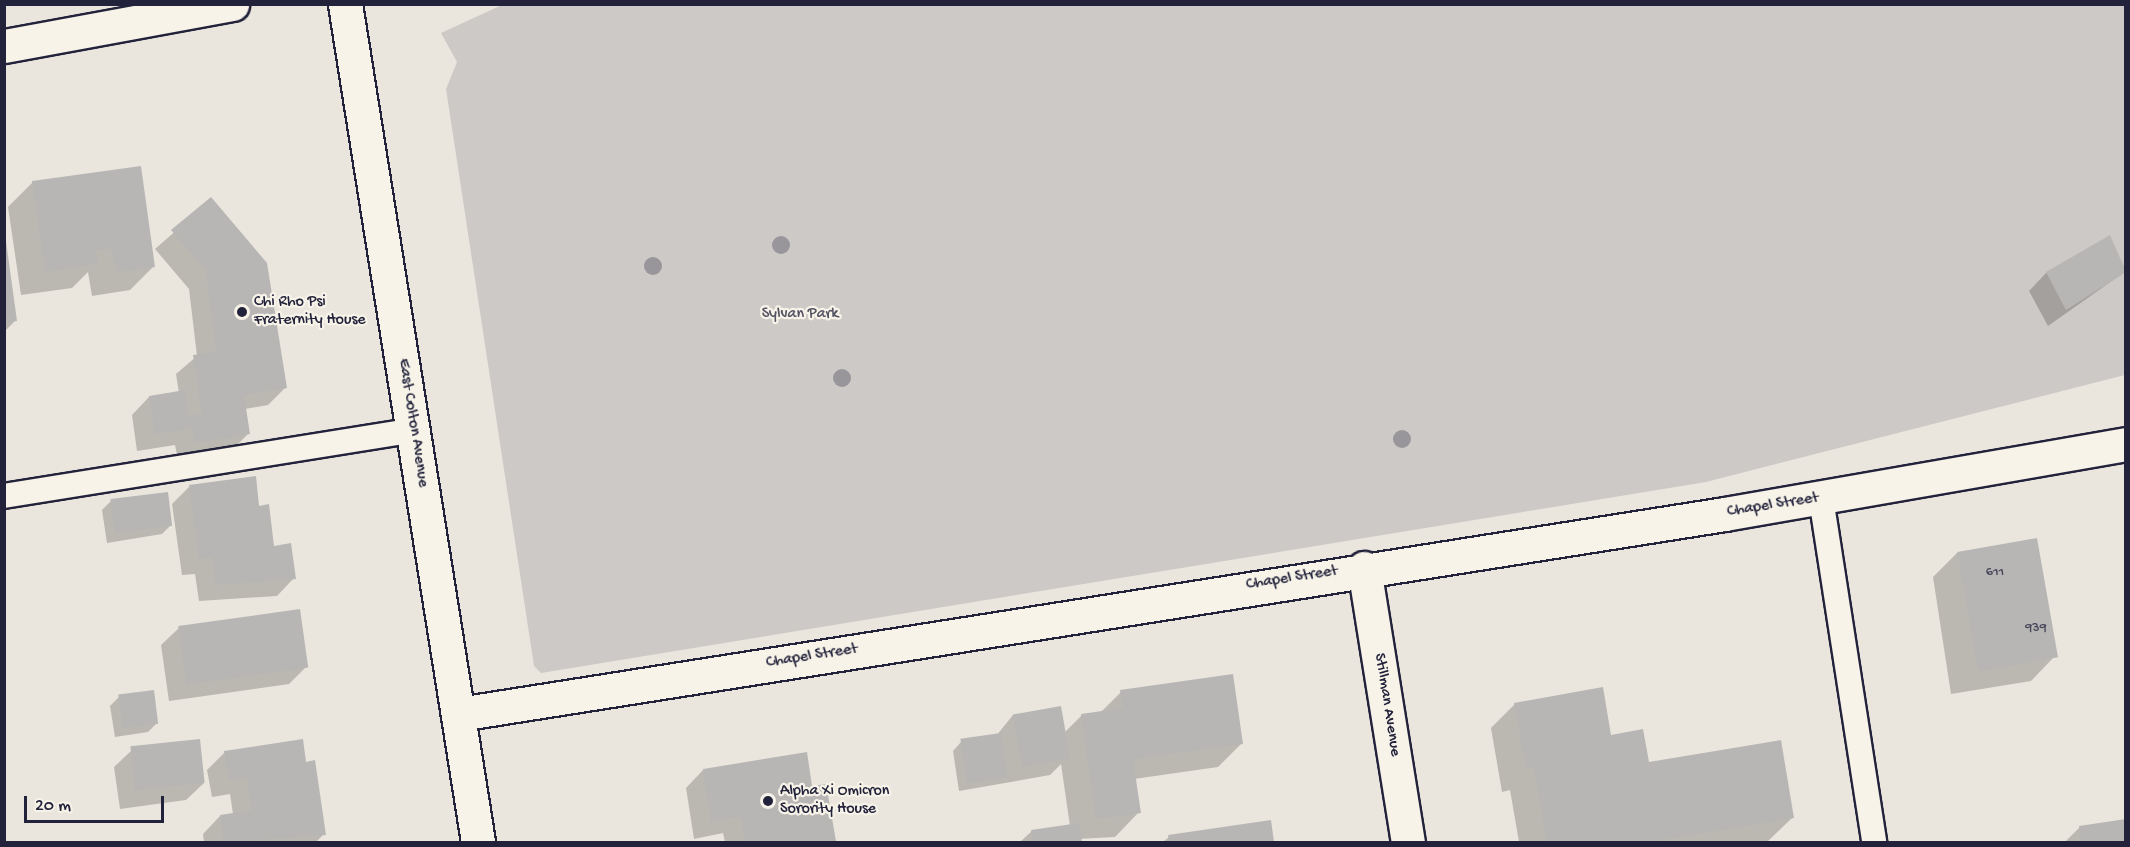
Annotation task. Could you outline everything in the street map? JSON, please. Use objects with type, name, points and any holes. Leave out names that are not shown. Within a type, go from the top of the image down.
[{"type":"street","points":[[4,46],[232,4]]},
{"type":"street","name":"East Colton Avenue","points":[[345,4],[478,843]]},
{"type":"street","name":"Chapel Street","points":[[459,714],[1364,568],[1821,498],[2126,444]]},
{"type":"street","name":"Stillman Avenue","points":[[1364,568],[1408,843]]},
{"type":"lane","points":[[4,496],[414,430]]},
{"type":"lane","points":[[1821,498],[1874,843]]},
{"type":"green space","name":"Sylvan Park","points":[[504,4],[2125,5],[2125,375],[1706,482],[541,673],[534,666],[446,89],[457,62],[441,33]]},
{"type":"building","points":[[141,166],[155,267],[116,272],[112,248],[96,251],[98,264],[45,272],[32,181]]},
{"type":"building","name":"Chi Rho Psi Fraternity House","points":[[211,197],[267,263],[287,388],[244,395],[250,434],[195,443],[193,428],[155,434],[149,396],[185,390],[189,416],[202,414],[193,355],[216,352],[206,271],[171,230]]},
{"type":"building","points":[[5,234],[17,321],[5,322]]},
{"type":"building","points":[[2110,235],[2126,272],[2066,310],[2046,272]]},
{"type":"building","points":[[256,476],[259,506],[269,504],[274,546],[291,543],[296,579],[216,585],[212,557],[199,559],[189,485]]},
{"type":"building","points":[[168,492],[172,526],[115,533],[110,499]]},
{"type":"building","points":[[2037,538],[2058,657],[1978,671],[1957,552]]},
{"type":"building","points":[[300,609],[308,667],[186,685],[178,626]]},
{"type":"building","points":[[1233,674],[1243,744],[1133,759],[1141,813],[1096,819],[1081,714],[1123,708],[1120,690]]},
{"type":"building","points":[[1603,687],[1611,735],[1643,729],[1649,762],[1781,740],[1794,818],[1650,842],[1547,842],[1534,767],[1526,768],[1514,703]]},
{"type":"building","points":[[154,690],[158,724],[122,728],[118,694]]},
{"type":"building","points":[[1061,706],[1070,758],[1022,767],[1013,715]]},
{"type":"building","points":[[1001,733],[1007,778],[967,783],[960,739]]},
{"type":"building","points":[[200,739],[205,783],[135,790],[130,746]]},
{"type":"building","points":[[303,739],[306,762],[315,760],[326,835],[224,842],[220,815],[252,810],[247,777],[229,780],[224,751]]},
{"type":"building","name":"Alpha Xi Omicron Sorority House","points":[[807,752],[812,786],[826,784],[836,841],[745,842],[741,817],[711,822],[703,769]]},
{"type":"building","points":[[2126,819],[2126,842],[2082,842],[2079,826]]},
{"type":"building","points":[[1271,820],[1274,842],[1169,842],[1168,835]]},
{"type":"building","points":[[1079,823],[1082,842],[1033,842],[1031,830]]},
{"type":"place","name":"Chi Rho Psi Fraternity House","points":[[242,312]]},
{"type":"place","name":"Alpha Xi Omicron Sorority House","points":[[768,801]]}]
